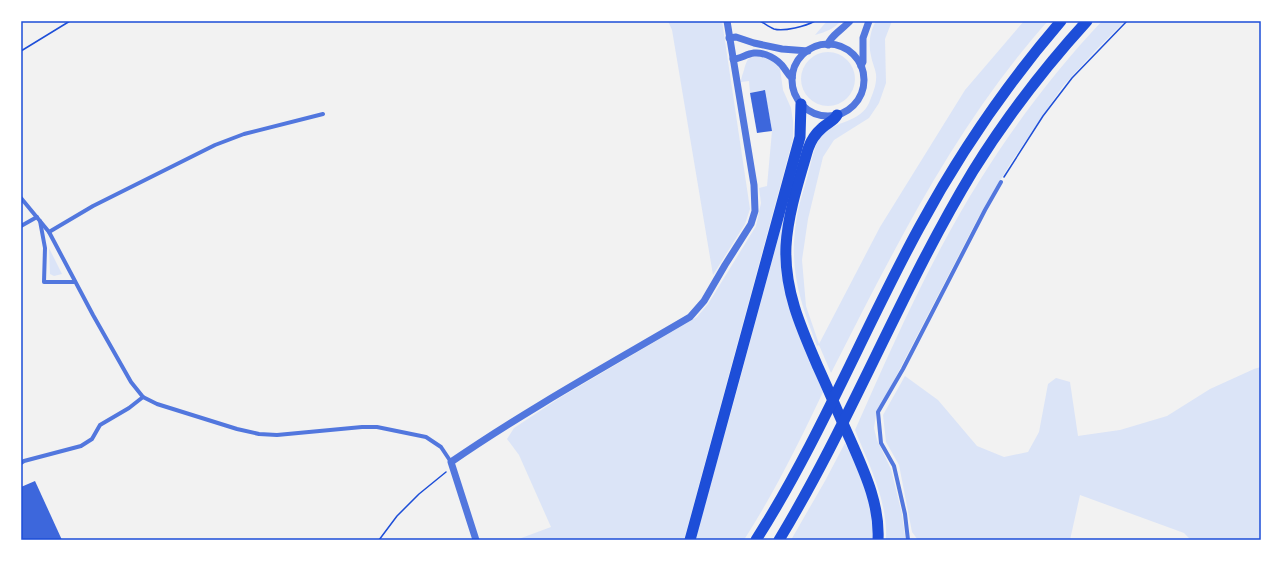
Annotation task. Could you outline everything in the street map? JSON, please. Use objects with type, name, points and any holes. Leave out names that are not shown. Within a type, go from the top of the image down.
[{"type":"highway","points":[[756,540],[810,446],[888,288],[946,180],[967,145],[998,100],[1028,60],[1061,21]]},
{"type":"highway","points":[[779,540],[825,458],[915,277],[953,206],[974,171],[1028,91],[1087,21]]},
{"type":"highway","points":[[690,540],[800,138],[801,104]]},
{"type":"highway","points":[[837,115],[816,133],[811,140],[808,149],[794,201],[786,242],[786,269],[791,298],[798,319],[870,488],[875,503],[878,520],[878,540]]},
{"type":"street","points":[[452,464],[480,442],[528,412],[690,317],[704,301],[751,224],[755,211],[754,185],[727,21]]},
{"type":"street","points":[[828,45],[832,37],[843,29],[850,21]]},
{"type":"street","points":[[861,66],[863,38],[869,21]]},
{"type":"street","points":[[729,38],[736,37],[782,49],[808,51]]},
{"type":"street","points":[[828,45],[838,46],[848,50],[856,57],[861,66],[864,82],[860,96],[850,108],[837,115],[827,116],[808,110],[801,104],[794,92],[792,78],[795,67],[800,58],[817,46],[828,45]]},
{"type":"street","points":[[733,59],[755,53],[769,56],[780,63],[792,78]]},
{"type":"street","points":[[49,232],[93,206],[215,145],[244,134],[323,114]]},
{"type":"street","points":[[908,540],[905,514],[894,466],[881,443],[878,412],[900,375],[1001,182]]},
{"type":"street","points":[[21,198],[49,232],[131,382],[143,397],[157,404],[259,434],[277,435],[377,427],[426,437],[441,447],[452,464],[476,540]]},
{"type":"street","points":[[21,226],[38,218]]},
{"type":"street","points":[[38,218],[45,248],[44,282],[75,282]]},
{"type":"street","points":[[21,463],[82,446],[92,439],[100,426],[129,408],[143,397]]},
{"type":"path","points":[[21,51],[70,21]]},
{"type":"path","points":[[760,21],[775,29],[790,29],[810,24],[815,21]]},
{"type":"path","points":[[1001,182],[1043,116],[1072,78],[1128,21]]},
{"type":"path","points":[[379,540],[397,516],[452,464]]},
{"type":"shaded area","points":[[668,21],[722,21],[750,209],[745,224],[713,275],[672,30]]},
{"type":"shaded area","points":[[827,21],[841,21],[829,30],[815,35]]},
{"type":"shaded area","points":[[876,21],[892,21],[885,39],[886,83],[879,103],[869,118],[834,140],[823,157],[808,219],[802,260],[806,306],[819,344],[880,227],[965,90],[1024,21],[1048,21],[1015,61],[955,146],[903,235],[831,373],[819,345],[817,346],[801,300],[795,271],[794,256],[796,222],[799,205],[819,139],[834,126],[860,114],[865,110],[869,103],[876,81],[876,72],[870,51],[870,38]]},
{"type":"shaded area","points":[[1102,21],[1125,21],[1063,86],[1010,164],[978,218],[876,415],[874,428],[877,440],[891,469],[902,514],[905,536],[905,540],[886,540],[886,526],[881,497],[855,430],[920,288],[944,242],[978,183],[1036,99],[1079,46]]},
{"type":"shaded area","points":[[828,52],[838,54],[847,60],[853,69],[855,79],[853,89],[847,98],[838,104],[828,106],[818,104],[809,98],[803,89],[801,79],[803,69],[809,60],[818,54]]},
{"type":"shaded area","points":[[762,56],[773,60],[780,69],[783,90],[791,108],[793,139],[684,540],[516,540],[551,527],[519,455],[507,439],[514,428],[561,397],[697,317],[708,304],[756,226],[761,203],[759,188],[767,186],[772,131],[764,90],[750,93],[749,81],[741,82],[745,65],[749,58]]},
{"type":"shaded area","points":[[794,180],[785,220],[791,312],[823,392],[786,468],[744,540],[695,540],[731,412]]},
{"type":"shaded area","points":[[49,248],[62,274],[54,276],[50,274]]},
{"type":"shaded area","points":[[1261,367],[1261,540],[1191,540],[1184,533],[1080,495],[1070,540],[918,540],[912,532],[899,465],[886,442],[883,415],[905,376],[938,400],[977,446],[1004,457],[1028,452],[1039,432],[1048,384],[1056,378],[1070,382],[1078,436],[1120,430],[1167,416],[1210,389]]},
{"type":"shaded area","points":[[845,443],[866,486],[873,512],[874,540],[791,540],[825,481]]},
{"type":"building","points":[[765,90],[772,131],[757,133],[750,93]]},
{"type":"building","points":[[35,481],[62,540],[21,540],[21,487]]}]
